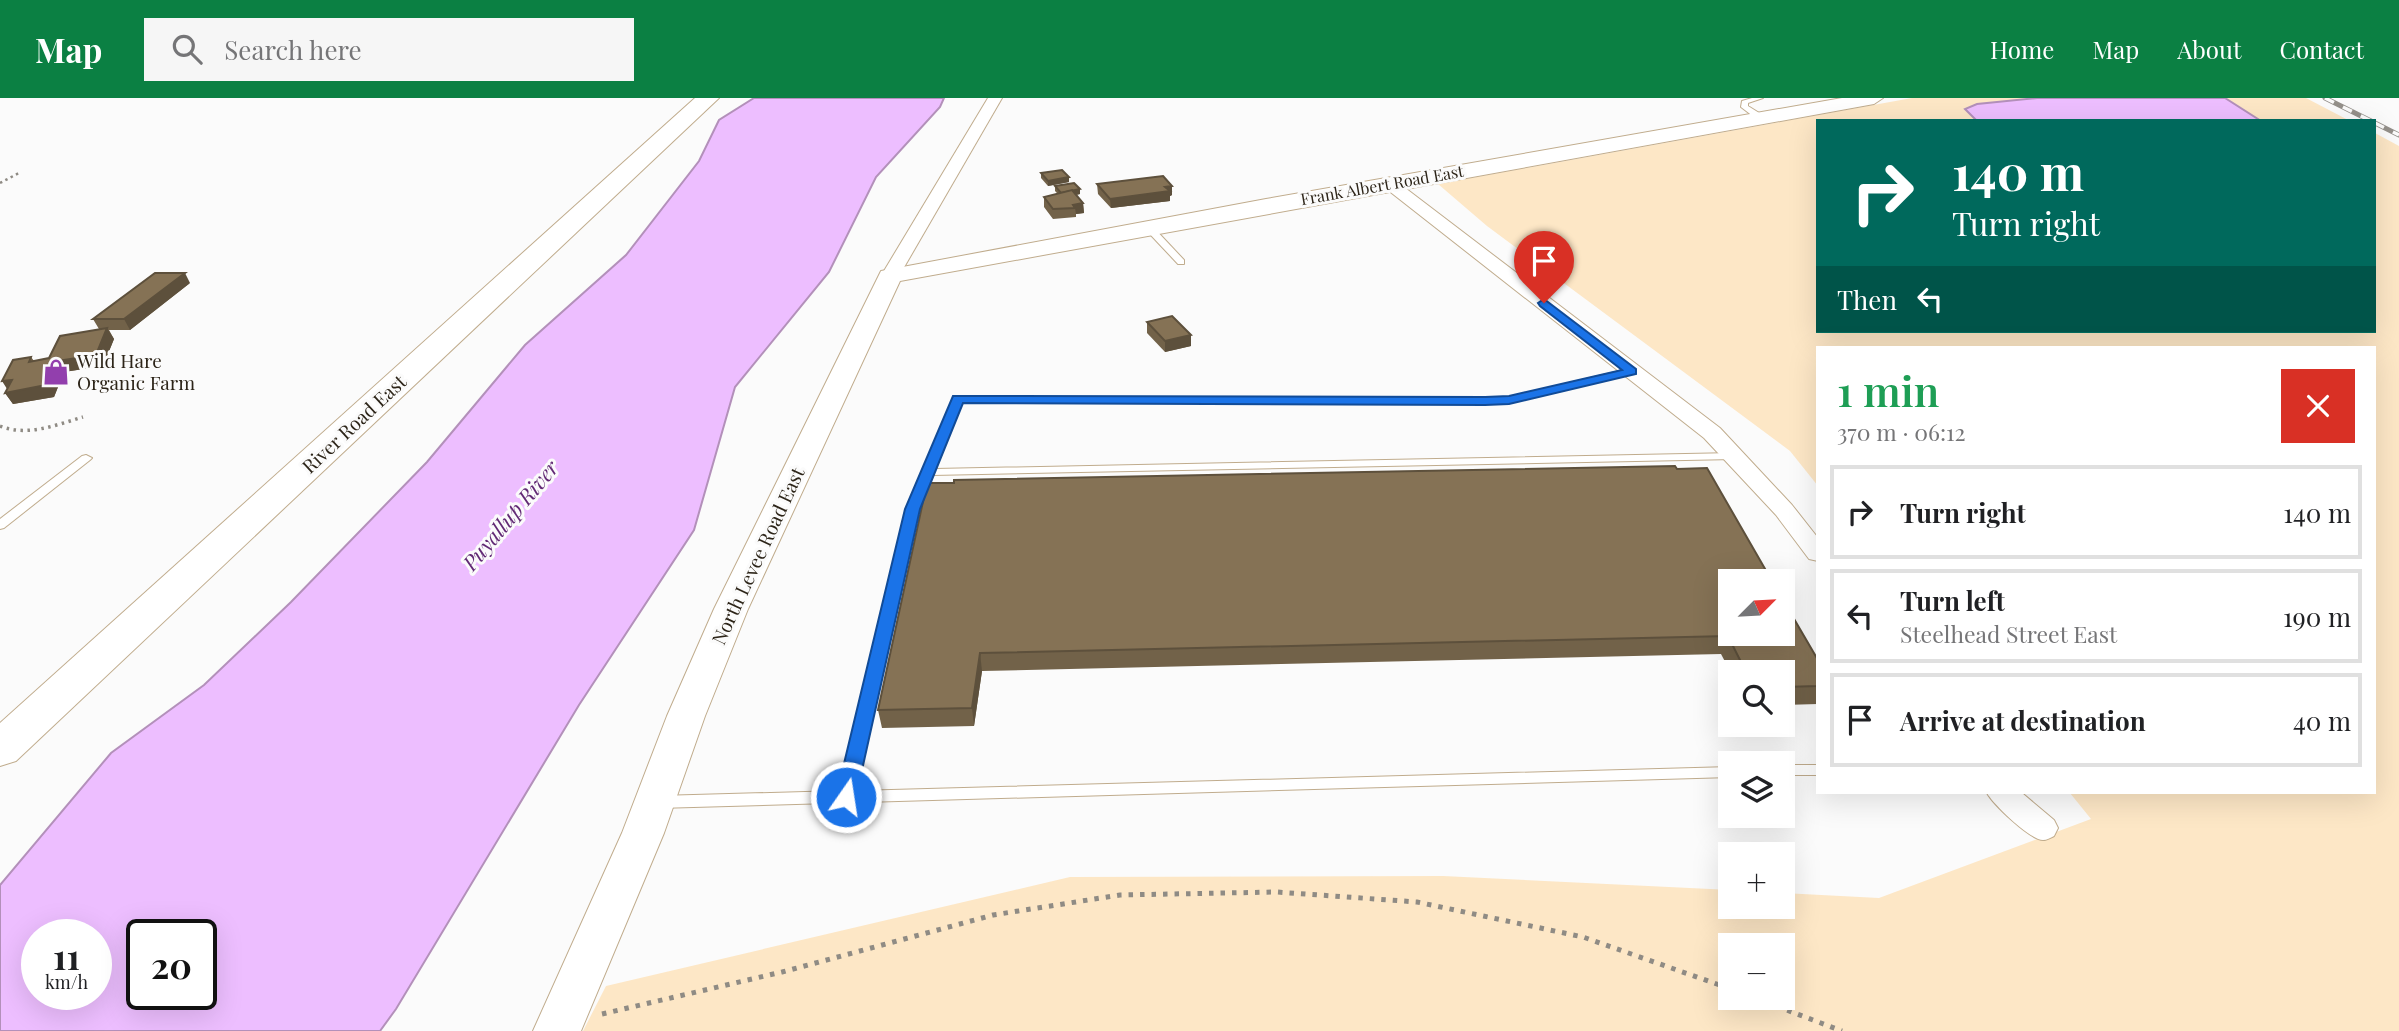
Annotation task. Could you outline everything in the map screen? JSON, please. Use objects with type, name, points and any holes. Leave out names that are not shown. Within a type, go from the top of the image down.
[{"type":"main road","name":"River Road East","points":[[0,749],[708,98]]},
{"type":"street","name":"North Levee Road East","points":[[562,1022],[731,609],[890,276],[995,98]]},
{"type":"street","name":"Frank Albert Road East","points":[[890,276],[1390,184],[1761,108],[1874,98]]},
{"type":"street","points":[[1390,184],[1712,433],[1784,510],[1816,551]]},
{"type":"street","points":[[2004,794],[2043,828]]},
{"type":"lane","points":[[1150,229],[1181,262]]},
{"type":"lane","points":[[846,797],[913,509],[958,399],[1485,401],[1509,400],[1632,371]]},
{"type":"lane","points":[[928,472],[1735,456]]},
{"type":"lane","points":[[0,525],[86,458]]},
{"type":"lane","points":[[1795,770],[1816,769]]},
{"type":"lane","points":[[654,802],[1718,772]]},
{"type":"path","points":[[0,183],[19,173]]},
{"type":"path","points":[[0,426],[9,431],[25,430],[83,416]]},
{"type":"path","points":[[562,1022],[610,1014],[782,972],[993,915],[1121,895],[1277,892],[1417,902],[1583,937],[1718,984]]},
{"type":"path","points":[[1787,1010],[1842,1031]]},
{"type":"shaded area","points":[[1912,98],[2306,98],[2346,119],[1816,119],[1816,333],[2376,333],[2376,134],[2399,146],[2399,1031],[583,1031],[606,986],[1070,877],[1443,876],[1718,889],[1718,919],[1795,919],[1795,894],[1879,898],[2091,819],[2071,794],[2376,794],[2376,346],[1816,346],[1816,484],[1790,451],[1487,226],[1438,184]]},
{"type":"water","name":"Puyallup River","points":[[754,98],[944,98],[940,107],[876,177],[829,272],[735,387],[694,530],[579,705],[396,1009],[380,1031],[0,1031],[0,885],[111,753],[204,685],[291,602],[427,462],[525,345],[626,255],[699,161],[719,120]]},
{"type":"water","points":[[2037,98],[2225,98],[2258,119],[1975,119],[1965,109],[1977,104]]},
{"type":"building","points":[[1062,170],[1069,177],[1048,181],[1041,173]]},
{"type":"building","points":[[1163,176],[1172,186],[1165,187],[1170,191],[1110,199],[1097,184]]},
{"type":"building","points":[[1074,183],[1080,189],[1061,193],[1055,186]]},
{"type":"building","points":[[1072,190],[1083,203],[1073,205],[1075,208],[1053,209],[1044,197]]},
{"type":"building","points":[[155,273],[185,273],[124,319],[93,319]]},
{"type":"building","points":[[1172,316],[1191,335],[1165,341],[1147,322]]},
{"type":"building","points":[[107,328],[96,355],[58,361],[46,385],[5,393],[12,380],[2,381],[13,360],[31,357],[29,362],[49,358],[60,336]]},
{"type":"building","points":[[1675,466],[1677,469],[1707,468],[1765,569],[1718,569],[1718,636],[980,653],[972,708],[878,710],[927,483],[954,483],[954,480]]},
{"type":"building","points":[[1796,622],[1816,657],[1816,686],[1795,687],[1795,660],[1740,660],[1733,646],[1796,646]]},
{"type":"railway","points":[[2325,98],[2367,119]]},
{"type":"railway","points":[[2376,124],[2399,135]]},
{"type":"place","name":"Wild Hare Organic Farm","points":[[56,372]]},
{"type":"route","points":[[846,797],[913,509],[958,399],[1485,401],[1509,400],[1632,371],[1544,303]]}]
